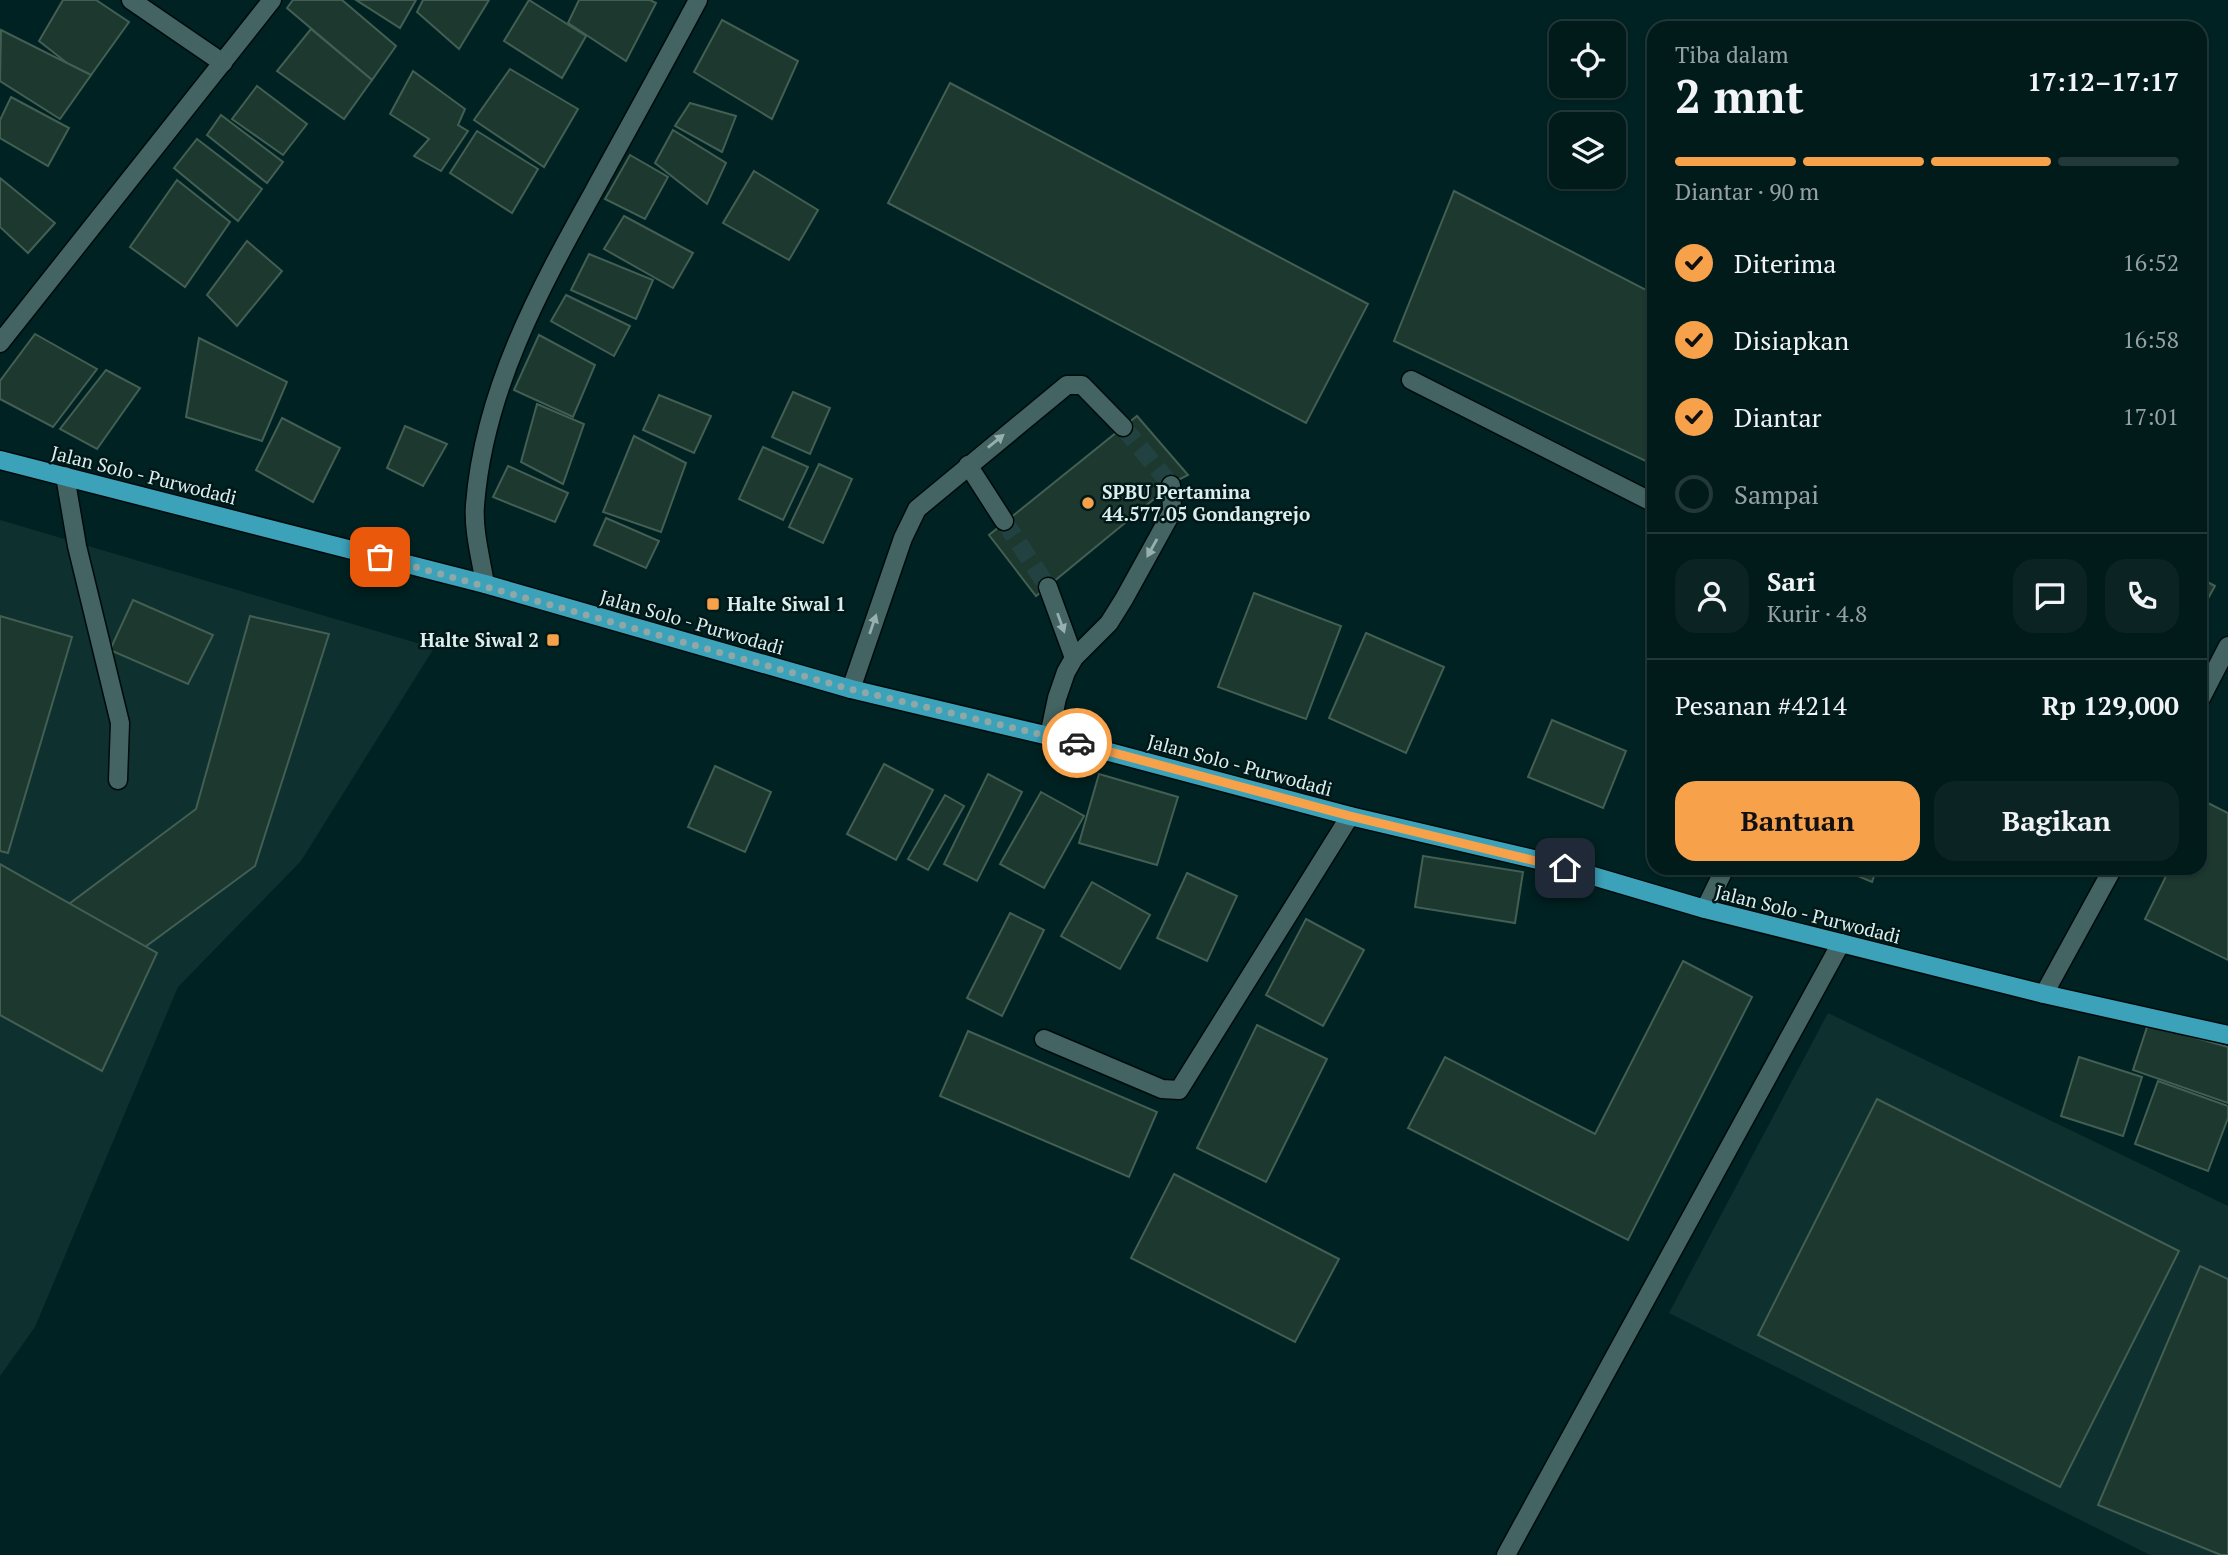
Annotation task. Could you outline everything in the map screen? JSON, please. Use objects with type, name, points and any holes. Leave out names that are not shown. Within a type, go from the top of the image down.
[{"type":"main road","name":"Jalan Solo - Purwodadi","points":[[0,460],[485,584],[850,689],[1049,736],[1350,816],[1542,861],[1705,909],[2044,995],[2228,1035]]},
{"type":"street","points":[[131,0],[223,63]]},
{"type":"street","points":[[0,343],[272,0]]},
{"type":"street","points":[[485,584],[474,509],[481,456],[497,394],[522,326],[553,264],[698,0]]},
{"type":"street","points":[[1411,380],[1647,499]]},
{"type":"street","points":[[850,689],[903,538],[917,509],[1068,385],[1082,385],[1124,427]]},
{"type":"street","points":[[968,465],[1004,520]]},
{"type":"street","points":[[65,476],[77,546],[120,723],[118,780]]},
{"type":"street","points":[[1049,736],[1056,698],[1074,658],[1109,624],[1172,512],[1171,485]]},
{"type":"street","points":[[1048,587],[1074,658]]},
{"type":"street","points":[[2207,686],[2228,646]]},
{"type":"street","points":[[1044,1039],[1162,1088],[1179,1090],[1350,816]]},
{"type":"street","points":[[1705,909],[1722,875]]},
{"type":"street","points":[[2044,995],[2109,875]]},
{"type":"street","points":[[1506,1555],[1841,943]]},
{"type":"shaded area","points":[[0,520],[434,648],[301,861],[178,987],[35,1327],[0,1376]]},
{"type":"shaded area","points":[[1828,1013],[2228,1206],[2228,1555],[2150,1555],[1669,1313]]},
{"type":"building","points":[[63,0],[96,0],[129,22],[91,75],[67,63],[39,41]]},
{"type":"building","points":[[293,0],[342,0],[396,46],[372,80],[287,8]]},
{"type":"building","points":[[356,0],[416,0],[400,28]]},
{"type":"building","points":[[423,0],[489,0],[459,49],[417,12]]},
{"type":"building","points":[[529,0],[586,36],[562,78],[504,41]]},
{"type":"building","points":[[579,0],[650,0],[656,3],[626,61],[568,23]]},
{"type":"building","points":[[722,20],[798,61],[772,119],[694,72]]},
{"type":"building","points":[[311,29],[372,80],[344,119],[277,71]]},
{"type":"building","points":[[1,30],[91,75],[60,119],[0,81]]},
{"type":"building","points":[[510,69],[578,109],[544,167],[474,120]]},
{"type":"building","points":[[413,71],[465,109],[458,125],[468,131],[441,171],[414,156],[429,139],[390,114]]},
{"type":"building","points":[[950,83],[1368,304],[1306,423],[888,203]]},
{"type":"building","points":[[257,86],[307,124],[283,155],[232,119]]},
{"type":"building","points":[[11,97],[69,128],[48,166],[0,138],[0,120]]},
{"type":"building","points":[[690,103],[736,116],[722,152],[675,126]]},
{"type":"building","points":[[221,115],[283,162],[267,183],[207,135]]},
{"type":"building","points":[[673,130],[726,163],[707,204],[655,163]]},
{"type":"building","points":[[477,131],[538,169],[512,213],[450,173]]},
{"type":"building","points":[[197,139],[262,189],[238,221],[174,168]]},
{"type":"building","points":[[630,155],[668,177],[645,219],[605,199]]},
{"type":"building","points":[[754,171],[818,210],[789,260],[723,223]]},
{"type":"building","points":[[0,178],[55,223],[28,253],[0,227]]},
{"type":"building","points":[[177,180],[230,222],[185,287],[130,247]]},
{"type":"building","points":[[1454,191],[1647,290],[1647,462],[1394,341]]},
{"type":"building","points":[[624,216],[693,253],[673,288],[604,249]]},
{"type":"building","points":[[247,241],[282,271],[237,326],[207,295]]},
{"type":"building","points":[[589,254],[653,280],[636,319],[571,290]]},
{"type":"building","points":[[566,295],[630,326],[614,356],[551,321]]},
{"type":"building","points":[[35,334],[97,369],[53,427],[0,399],[0,381]]},
{"type":"building","points":[[539,335],[595,365],[573,417],[514,390]]},
{"type":"building","points":[[199,338],[287,382],[262,441],[186,417]]},
{"type":"building","points":[[106,370],[140,388],[97,449],[60,429]]},
{"type":"building","points":[[793,392],[830,408],[810,454],[772,437]]},
{"type":"building","points":[[659,395],[711,416],[694,453],[643,430]]},
{"type":"building","points":[[537,404],[584,424],[563,484],[521,462]]},
{"type":"building","name":"SPBU Pertamina 44.577.05 Gondangrejo","points":[[1137,416],[1188,475],[1176,481],[1036,596],[989,535]]},
{"type":"building","points":[[282,418],[340,448],[313,502],[256,470]]},
{"type":"building","points":[[405,426],[447,444],[423,486],[387,468]]},
{"type":"building","points":[[634,436],[686,463],[661,532],[603,512]]},
{"type":"building","points":[[763,447],[808,467],[783,520],[739,499]]},
{"type":"building","points":[[819,464],[852,479],[823,543],[789,527]]},
{"type":"building","points":[[508,466],[568,493],[555,522],[493,497]]},
{"type":"building","points":[[606,518],[659,541],[646,568],[594,545]]},
{"type":"building","points":[[2207,582],[2215,586],[2207,600]]},
{"type":"building","points":[[1254,593],[1341,626],[1306,719],[1218,687]]},
{"type":"building","points":[[133,600],[213,635],[188,684],[110,650]]},
{"type":"building","points":[[0,616],[72,637],[8,853],[0,851]]},
{"type":"building","points":[[250,616],[329,634],[255,866],[145,947],[69,904],[196,809]]},
{"type":"building","points":[[1366,633],[1444,667],[1406,753],[1329,718]]},
{"type":"building","points":[[1552,720],[1626,751],[1603,808],[1528,777]]},
{"type":"building","points":[[884,764],[933,790],[896,860],[847,834]]},
{"type":"building","points":[[715,766],[771,792],[745,852],[688,827]]},
{"type":"building","points":[[988,774],[1022,792],[977,881],[944,864]]},
{"type":"building","points":[[1099,774],[1178,797],[1157,865],[1079,843]]},
{"type":"building","points":[[1041,792],[1084,816],[1044,888],[1000,864]]},
{"type":"building","points":[[945,795],[964,806],[928,870],[908,859]]},
{"type":"building","points":[[2207,802],[2228,813],[2228,960],[2145,919],[2167,875],[2207,875]]},
{"type":"building","points":[[1423,856],[1523,872],[1515,923],[1415,907]]},
{"type":"building","points":[[0,864],[157,953],[102,1071],[0,1015]]},
{"type":"building","points":[[1187,873],[1237,896],[1207,961],[1157,938]]},
{"type":"building","points":[[1856,875],[1874,875],[1872,882]]},
{"type":"building","points":[[1092,882],[1150,915],[1120,969],[1061,936]]},
{"type":"building","points":[[1010,913],[1044,930],[1002,1016],[967,998]]},
{"type":"building","points":[[1306,919],[1364,950],[1323,1026],[1266,995]]},
{"type":"building","points":[[1683,961],[1752,997],[1628,1240],[1408,1128],[1445,1057],[1595,1134]]},
{"type":"building","points":[[2148,1024],[2228,1047],[2228,1103],[2133,1070]]},
{"type":"building","points":[[1257,1025],[1327,1059],[1266,1182],[1197,1148]]},
{"type":"building","points":[[968,1031],[1157,1112],[1129,1177],[940,1096]]},
{"type":"building","points":[[2079,1057],[2142,1077],[2123,1136],[2061,1116]]},
{"type":"building","points":[[2158,1081],[2228,1106],[2228,1118],[2208,1171],[2135,1144]]},
{"type":"building","points":[[1877,1099],[2179,1251],[2060,1487],[1758,1335]]},
{"type":"building","points":[[1174,1174],[1339,1259],[1295,1342],[1131,1258]]},
{"type":"building","points":[[2200,1266],[2228,1279],[2228,1555],[2221,1555],[2098,1505]]},
{"type":"tunnel","points":[[1123,427],[1171,485]]},
{"type":"tunnel","points":[[1004,521],[1048,587]]},
{"type":"way so far","points":[[380,557],[485,584],[850,689],[1077,743]]},
{"type":"place","name":"SPBU Pertamina 44.577.05 Gondangrejo","points":[[1088,503]]},
{"type":"place","name":"Halte Siwal 1","points":[[713,604]]},
{"type":"place","name":"Halte Siwal 2","points":[[553,640]]},
{"type":"route","points":[[1077,743],[1350,816],[1565,868]]}]
